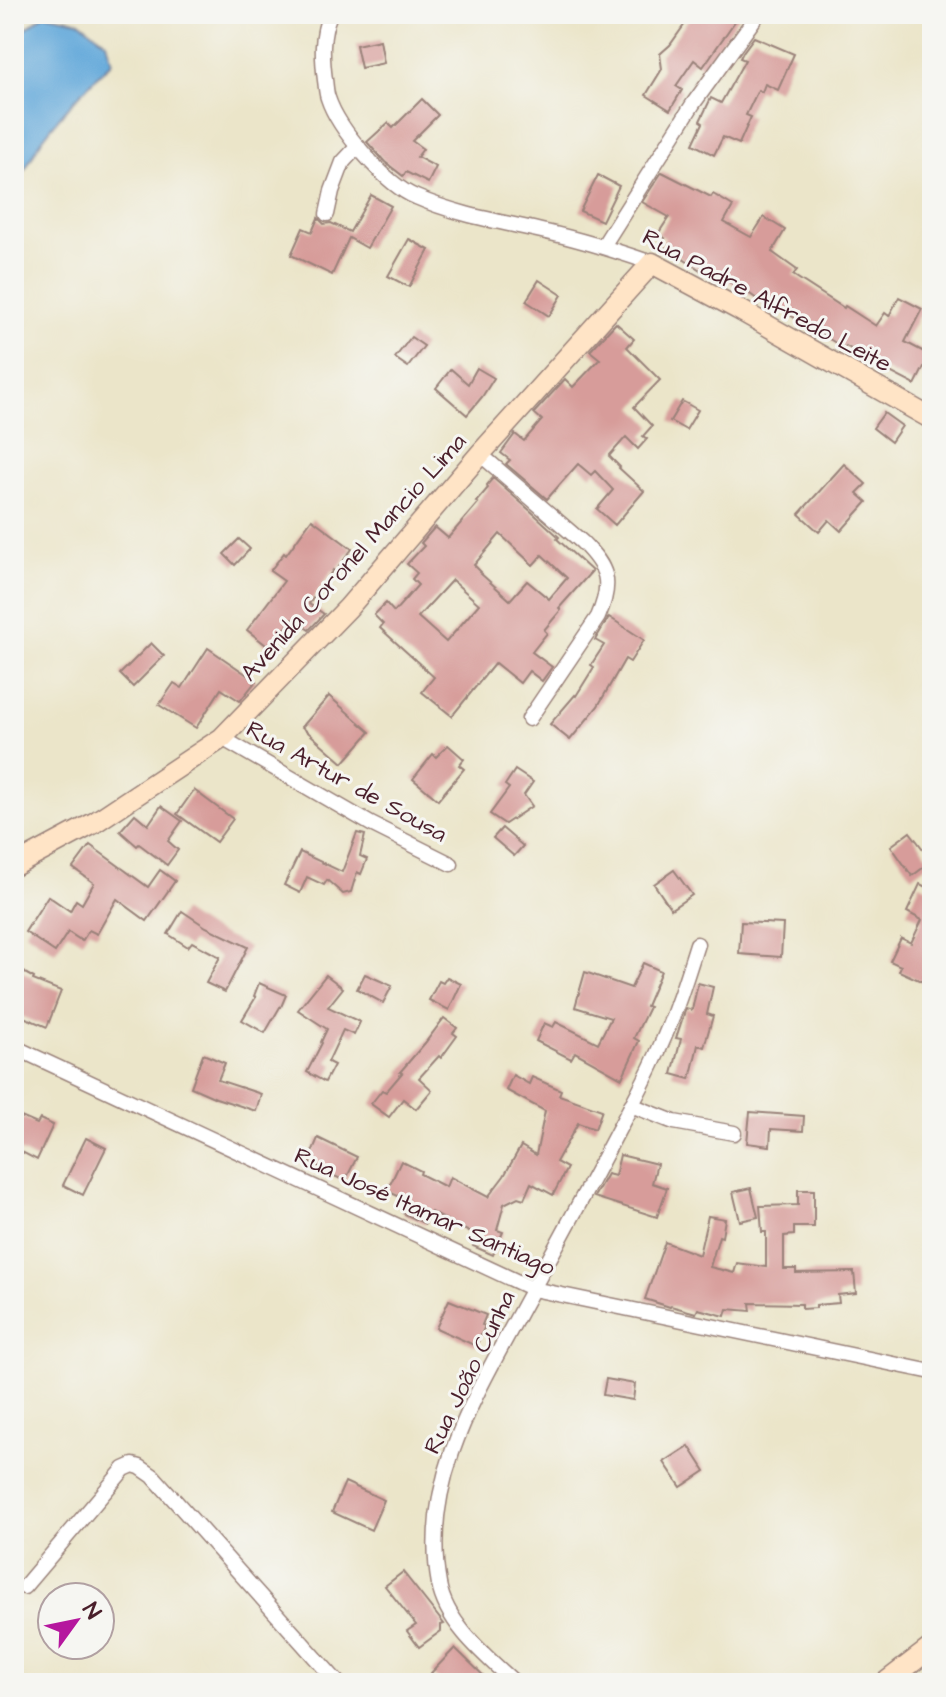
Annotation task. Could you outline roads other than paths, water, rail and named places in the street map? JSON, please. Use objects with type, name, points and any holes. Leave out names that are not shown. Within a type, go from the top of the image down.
[{"type":"street","name":"Rua Padre Alfredo Leite","points":[[330,14],[324,29],[323,62],[328,98],[346,133],[376,168],[413,196],[499,223],[603,246],[652,263],[932,419]]},
{"type":"street","points":[[603,246],[693,104],[758,14]]},
{"type":"street","points":[[327,214],[343,162],[358,146]]},
{"type":"street","name":"Avenida Coronel Mancio Lima","points":[[14,866],[94,823],[222,738],[348,608],[480,454],[652,263]]},
{"type":"street","points":[[480,454],[596,556],[606,581],[604,602],[598,617],[529,719]]},
{"type":"street","name":"Rua Artur de Sousa","points":[[222,738],[371,824],[451,864]]},
{"type":"street","name":"Rua João Cunha","points":[[515,1683],[478,1649],[454,1620],[439,1587],[435,1519],[443,1478],[460,1430],[664,1039],[697,944]]},
{"type":"street","name":"Rua José Itamar Santiago","points":[[14,1047],[533,1289],[932,1372]]},
{"type":"street","points":[[631,1105],[674,1122],[734,1133]]},
{"type":"street","points":[[24,1587],[124,1469],[133,1465],[140,1467],[153,1476],[338,1683]]},
{"type":"street","points":[[885,1683],[932,1647]]},
{"type":"water","points":[[45,14],[79,21],[106,42],[112,62],[52,127],[14,185],[14,38]]}]
